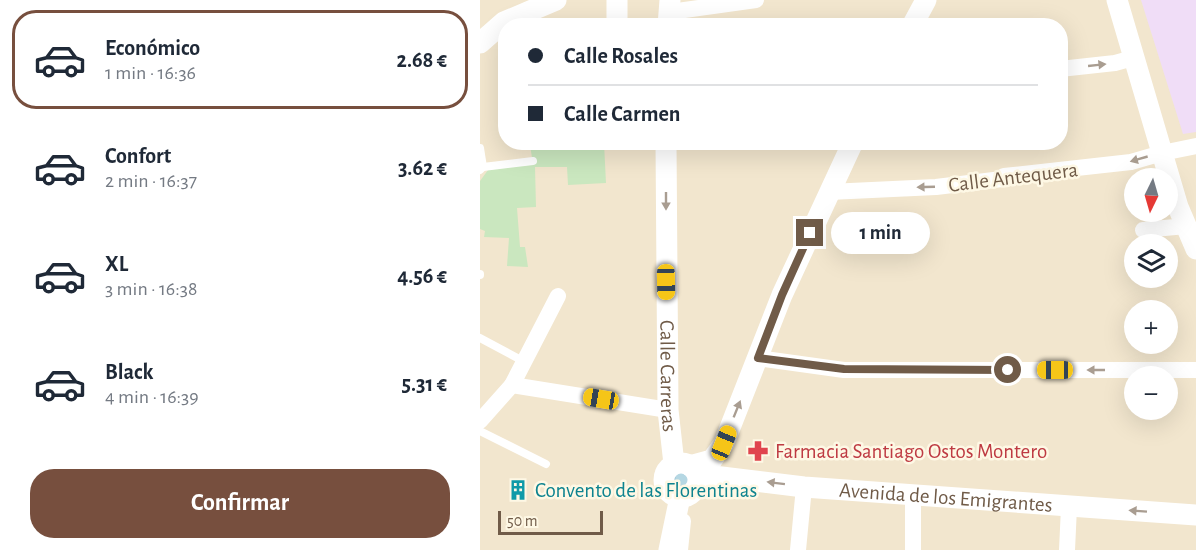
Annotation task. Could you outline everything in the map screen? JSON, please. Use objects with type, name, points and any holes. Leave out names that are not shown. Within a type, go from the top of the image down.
[{"type":"street","points":[[513,18],[556,0]]},
{"type":"street","points":[[617,0],[617,18]]},
{"type":"street","points":[[670,12],[756,0]]},
{"type":"street","points":[[916,18],[926,0]]},
{"type":"street","points":[[1117,0],[1178,207],[1196,249]]},
{"type":"street","points":[[480,43],[498,27]]},
{"type":"street","points":[[1068,68],[1114,63],[1133,58]]},
{"type":"street","name":"Calle Antequera","points":[[829,192],[936,187],[1002,179],[1004,176],[1131,162],[1196,146]]},
{"type":"street","name":"Calle Carreras","points":[[666,150],[669,410],[687,468]]},
{"type":"street","points":[[687,468],[698,485],[691,494],[683,497],[669,493],[664,484],[665,472],[712,460],[724,443],[782,295],[849,150]]},
{"type":"street","points":[[1143,230],[1186,226]]},
{"type":"street","points":[[480,421],[512,385],[558,296]]},
{"type":"street","points":[[758,358],[844,369],[1196,370]]},
{"type":"street","points":[[512,385],[669,410]]},
{"type":"street","name":"Avenida de los Emigrantes","points":[[687,468],[804,487],[1196,515]]},
{"type":"street","points":[[798,550],[804,487]]},
{"type":"street","points":[[913,495],[913,550]]},
{"type":"street","points":[[669,550],[683,497]]},
{"type":"street","points":[[680,550],[683,497]]},
{"type":"street","points":[[1067,550],[1069,507]]},
{"type":"lane","points":[[480,148],[482,169],[532,161]]},
{"type":"lane","points":[[480,338],[523,361]]},
{"type":"lane","points":[[480,431],[546,464]]},
{"type":"shaded area","points":[[480,0],[1196,0],[1196,550],[480,550]]},
{"type":"shaded area","points":[[1141,0],[1196,0],[1196,132],[1183,134]]},
{"type":"green space","points":[[531,150],[604,150],[606,183],[568,185],[567,167],[535,167],[536,207],[517,208],[520,247],[525,247],[528,267],[507,266],[509,238],[484,237],[485,231],[480,229],[480,181],[488,170],[533,164]]},
{"type":"water","points":[[679,469],[693,479],[684,494],[676,493],[674,487]]},
{"type":"place","name":"Farmacia Santiago Ostos Montero","points":[[758,451]]},
{"type":"place","name":"Convento de las Florentinas","points":[[518,490]]},
{"type":"route","points":[[810,233],[782,295],[758,358],[844,369],[1008,370]]}]
